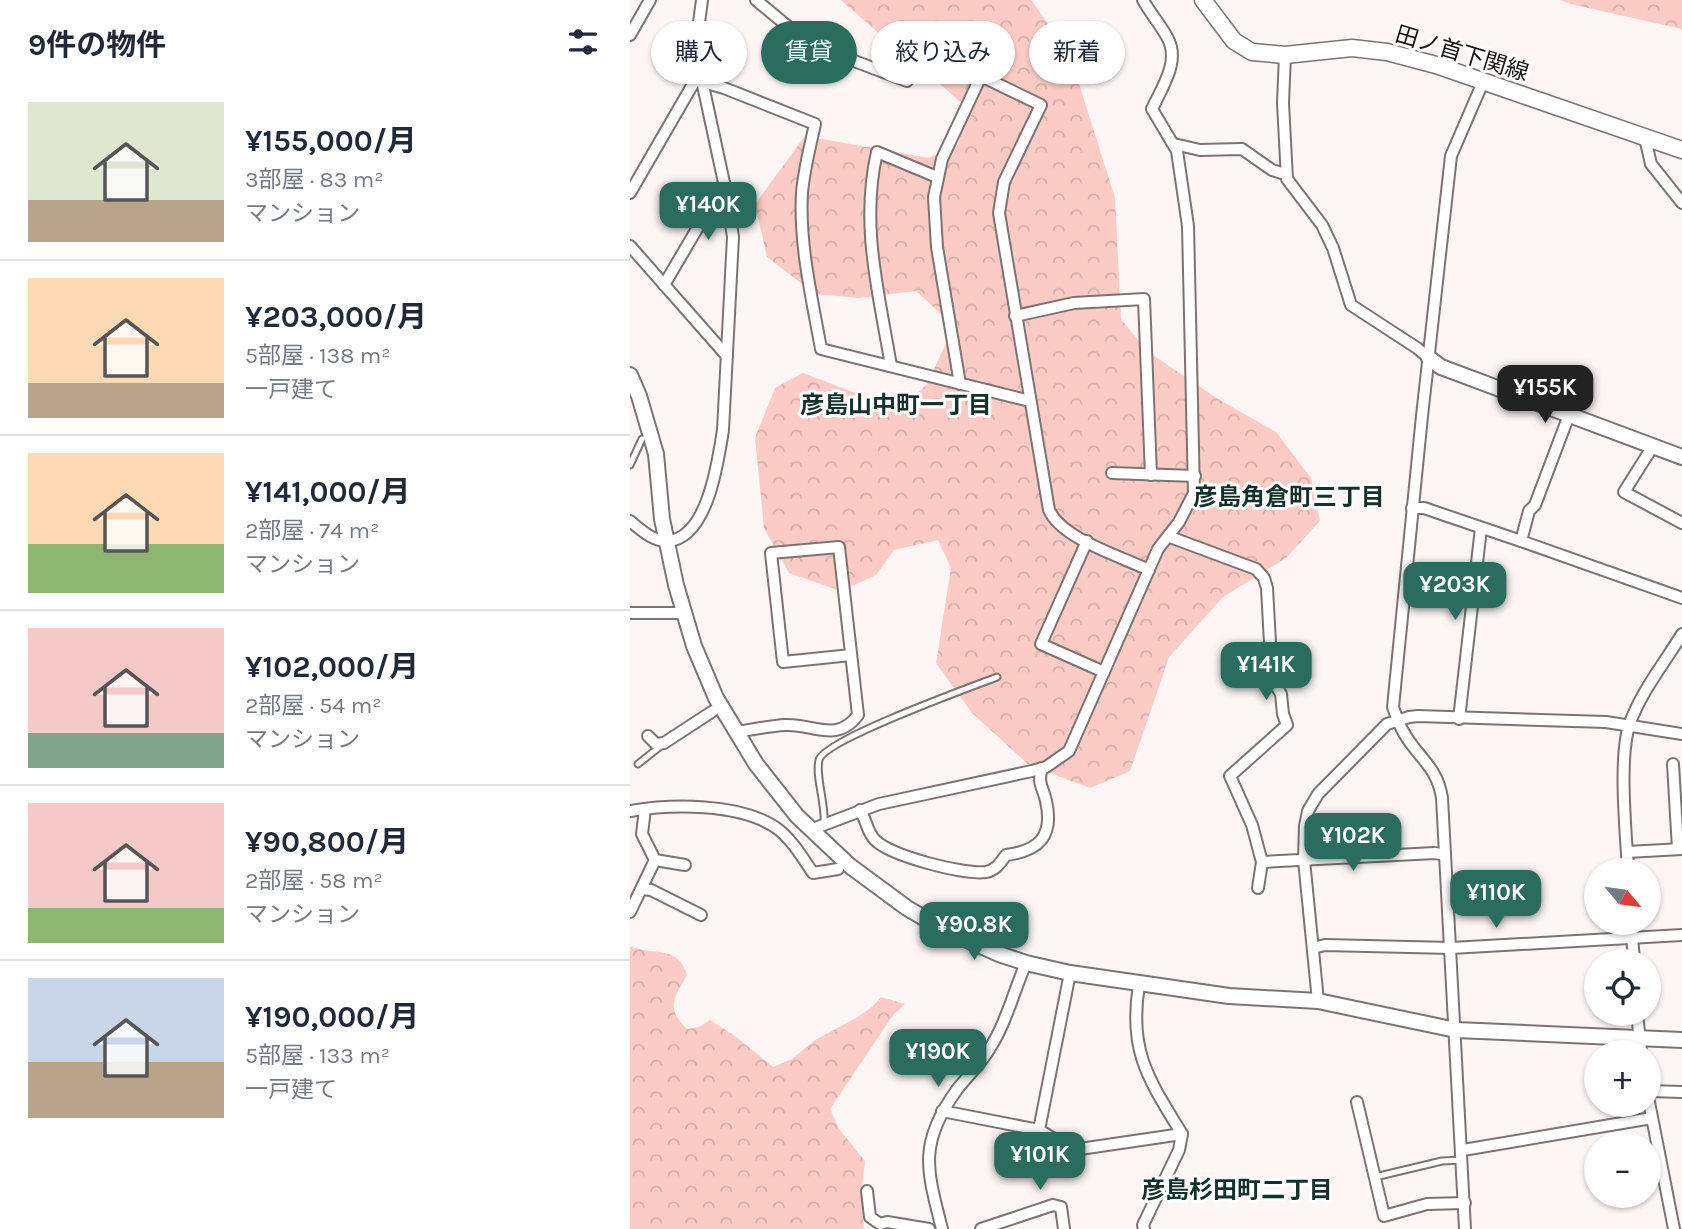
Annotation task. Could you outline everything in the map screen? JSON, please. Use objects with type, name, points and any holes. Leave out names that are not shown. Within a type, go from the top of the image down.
[{"type":"main road","name":"田ノ首下関線","points":[[1203,0],[1224,30],[1240,46],[1252,52],[1285,55],[1352,48],[1373,49],[1436,65],[1682,150]]},
{"type":"street","points":[[630,35],[650,0]]},
{"type":"street","points":[[699,21],[702,0]]},
{"type":"street","points":[[756,0],[803,39],[871,67]]},
{"type":"street","points":[[817,828],[879,804],[1042,768],[1069,751],[1158,549],[1170,537],[1194,493],[1188,226],[1183,182],[1174,144],[1152,109],[1171,67],[1172,49],[1143,0]]},
{"type":"street","points":[[1285,55],[1285,174],[1318,217],[1327,235],[1351,305],[1418,348],[1441,367],[1682,457]]},
{"type":"street","points":[[960,384],[935,230],[934,197],[937,177],[950,141],[981,76],[1041,104],[1009,171],[1000,198],[1001,228],[1049,510],[1054,520],[1062,527],[1149,570]]},
{"type":"street","points":[[1465,1229],[1442,798],[1437,777],[1405,735],[1393,707],[1451,156],[1483,82]]},
{"type":"street","points":[[630,193],[693,84]]},
{"type":"street","points":[[630,521],[645,533],[668,541],[684,535],[702,512],[718,461],[723,430],[733,237],[703,84]]},
{"type":"street","points":[[714,84],[815,124],[806,163],[802,222],[821,349],[1030,401]]},
{"type":"street","points":[[1645,138],[1651,164],[1682,203]]},
{"type":"street","points":[[1174,144],[1200,150],[1242,149],[1272,170],[1285,174]]},
{"type":"street","points":[[891,366],[869,219],[872,176],[877,152],[937,177]]},
{"type":"street","points":[[664,285],[724,183]]},
{"type":"street","points":[[630,246],[727,356]]},
{"type":"street","points":[[1016,316],[1073,303],[1144,299],[1151,475]]},
{"type":"street","points":[[630,375],[652,436],[660,479],[662,519],[683,612],[716,698],[734,732],[778,795],[817,828],[850,866],[907,908],[941,928],[1026,963],[1070,973],[1229,996],[1318,1001],[1456,1030],[1584,1040]]},
{"type":"street","points":[[1521,541],[1529,511],[1535,505],[1569,415]]},
{"type":"street","points":[[1653,446],[1625,492],[1682,523]]},
{"type":"street","points":[[1112,473],[1195,476]]},
{"type":"street","points":[[1412,508],[1424,508],[1682,598]]},
{"type":"street","points":[[1459,719],[1482,528]]},
{"type":"street","points":[[1170,537],[1256,569],[1264,578],[1267,588],[1272,679],[1281,694],[1287,725],[1230,776],[1252,825],[1262,862],[1258,888]]},
{"type":"street","points":[[1087,541],[1041,645],[1104,672]]},
{"type":"street","points":[[734,732],[788,724],[832,731],[848,726],[858,715],[839,547],[771,553],[783,662],[851,655]]},
{"type":"street","points":[[630,613],[683,612]]},
{"type":"street","points":[[1627,858],[1624,760],[1629,725],[1682,634]]},
{"type":"street","points":[[648,736],[656,744],[664,743],[713,711]]},
{"type":"street","points":[[1318,1001],[1304,860],[1306,818],[1318,794],[1387,724],[1418,716],[1629,725],[1682,734]]},
{"type":"street","points":[[1627,852],[1680,849],[1678,789],[1673,764]]},
{"type":"street","points":[[860,810],[874,839],[891,849],[946,867],[987,872],[1006,855],[1029,850],[1042,839],[1048,811],[1038,779],[1042,768]]},
{"type":"street","points":[[630,811],[695,808],[746,814],[777,828],[813,873],[838,869]]},
{"type":"street","points":[[645,809],[642,834],[655,860]]},
{"type":"street","points":[[1262,862],[1435,853],[1445,855]]},
{"type":"street","points":[[655,860],[685,865]]},
{"type":"street","points":[[630,912],[655,860]]},
{"type":"street","points":[[642,888],[701,915]]},
{"type":"street","points":[[1632,935],[1633,949]]},
{"type":"street","points":[[1313,948],[1325,945],[1451,948],[1682,935]]},
{"type":"street","points":[[867,1191],[870,1217],[879,1226],[887,1222],[936,1228],[930,1185],[930,1142],[942,1111],[992,1046],[1026,963]]},
{"type":"street","points":[[1039,1130],[1070,973]]},
{"type":"street","points":[[1139,985],[1136,1001],[1140,1059],[1182,1134],[1179,1150],[1143,1225],[1144,1229]]},
{"type":"street","points":[[1661,1042],[1682,1040]]},
{"type":"street","points":[[1661,1091],[1682,1092]]},
{"type":"street","points":[[1357,1102],[1384,1216],[1427,1204],[1465,1203]]},
{"type":"street","points":[[942,1111],[1039,1130],[1073,1150],[1182,1134]]},
{"type":"street","points":[[1463,1155],[1652,1118],[1674,1229]]},
{"type":"street","points":[[986,1228],[1053,1205],[1061,1207],[1064,1229]]},
{"type":"lane","points":[[630,465],[642,439]]},
{"type":"lane","points":[[817,828],[819,762],[826,751],[868,729],[997,677]]},
{"type":"lane","points":[[638,764],[664,743]]},
{"type":"lane","points":[[1375,1177],[1463,1155]]},
{"type":"green space","points":[[841,0],[1031,0],[1046,21],[1029,21],[1029,84],[1079,84],[1115,198],[1121,319],[1147,351],[1218,399],[1276,432],[1311,478],[1320,521],[1286,558],[1223,597],[1169,657],[1130,771],[1090,788],[1029,765],[972,713],[936,663],[951,568],[938,540],[894,550],[876,575],[841,591],[789,573],[764,528],[755,438],[775,388],[803,373],[858,394],[904,406],[927,384],[954,326],[916,291],[859,298],[815,294],[767,257],[755,204],[805,136],[929,158],[958,145],[968,109],[940,84],[1015,84],[1015,21],[871,21],[871,26]]},
{"type":"green space","points":[[1561,0],[1682,0],[1682,29],[1571,4]]},
{"type":"green space","points":[[630,946],[671,955],[683,965],[687,975],[675,997],[674,1009],[687,1029],[699,1027],[710,1020],[735,1036],[773,1067],[792,1059],[815,1040],[856,1018],[881,997],[905,1004],[893,1015],[830,1109],[839,1129],[865,1161],[861,1195],[864,1229],[630,1229]]},
{"type":"district","name":"彦島山中町一丁目","points":[[896,405]]},
{"type":"district","name":"彦島角倉町三丁目","points":[[1289,497]]},
{"type":"district","name":"彦島杉田町二丁目","points":[[1237,1190]]}]
